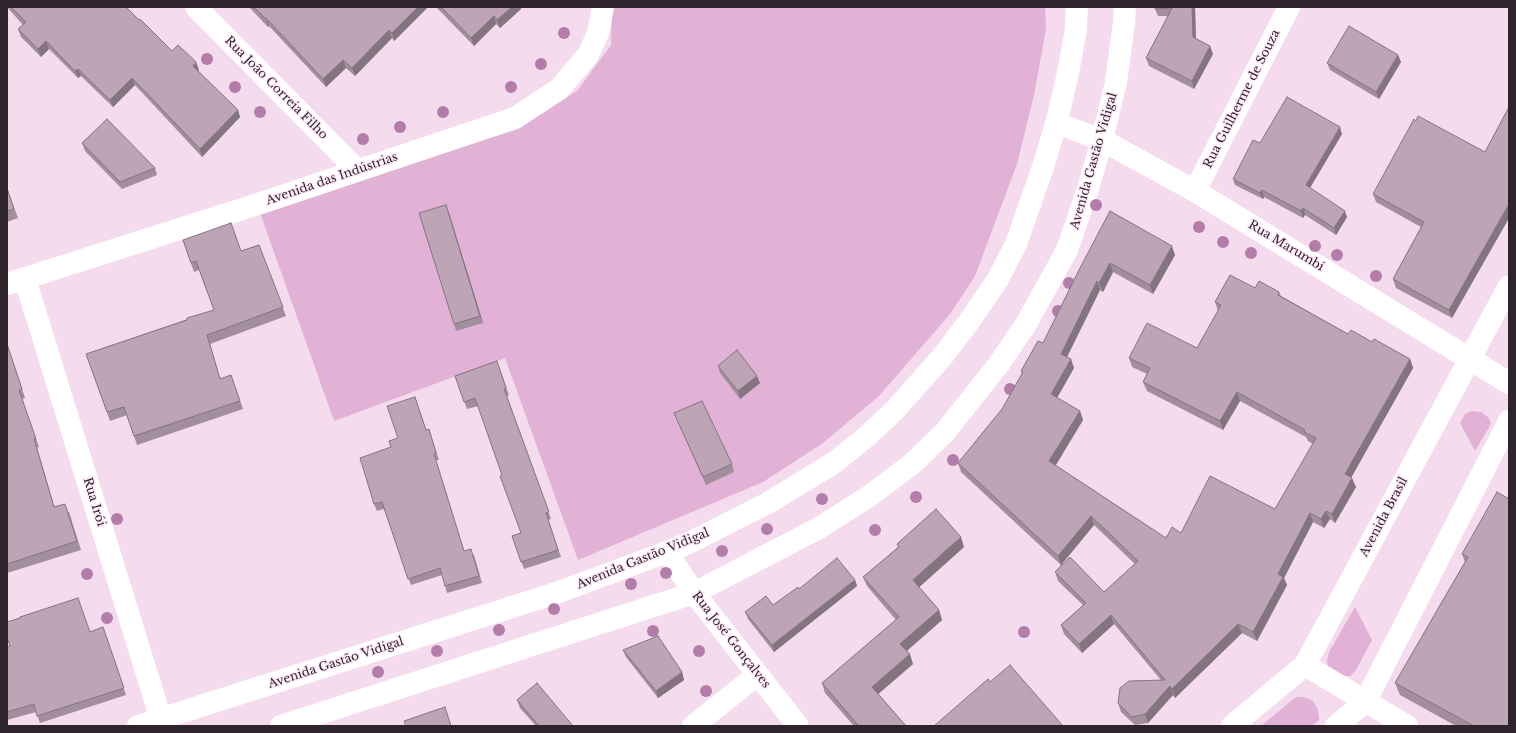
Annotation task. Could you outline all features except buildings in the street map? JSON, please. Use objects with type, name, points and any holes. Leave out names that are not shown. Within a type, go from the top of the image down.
[{"type":"street","name":"Rua João Correia Filho","points":[[196,7],[357,170]]},
{"type":"street","name":"Avenida das Indústrias","points":[[16,282],[255,205],[515,118],[559,89],[588,55],[598,33],[603,7]]},
{"type":"street","name":"Avenida Gastão Vidigal","points":[[138,726],[162,723],[556,594],[667,552],[735,521],[768,503],[828,466],[866,437],[906,398],[942,357],[968,323],[998,279],[1016,244],[1044,164],[1056,123],[1076,28],[1077,7]]},
{"type":"street","name":"Avenida Gastão Vidigal","points":[[281,726],[694,593],[819,528],[868,497],[912,464],[945,432],[985,382],[1026,324],[1067,250],[1088,189],[1116,82],[1125,7]]},
{"type":"street","name":"Rua Guilherme de Souza","points":[[1195,191],[1289,7]]},
{"type":"street","name":"Rua Marumbi","points":[[1056,123],[1102,140],[1195,191],[1509,383]]},
{"type":"street","name":"Rua Irói","points":[[16,282],[162,723]]},
{"type":"street","name":"Avenida Brasil","points":[[1232,726],[1305,665],[1509,286]]},
{"type":"street","points":[[1352,726],[1509,421]]},
{"type":"street","name":"Rua José Gonçalves","points":[[667,552],[694,593],[798,726]]},
{"type":"street","points":[[1305,665],[1365,702],[1408,726]]},
{"type":"street","points":[[693,726],[757,675]]},
{"type":"street","points":[[1336,726],[1365,702]]},
{"type":"shaded area","points":[[612,7],[1045,7],[1046,29],[1034,95],[1017,164],[975,276],[950,314],[879,396],[823,443],[763,482],[578,560],[505,358],[334,421],[259,210],[518,129],[577,91],[611,45]]},
{"type":"shaded area","points":[[1472,411],[1481,412],[1489,418],[1491,424],[1475,451],[1460,423],[1465,414]]},
{"type":"shaded area","points":[[1355,607],[1372,640],[1356,670],[1350,676],[1343,676],[1328,668],[1327,660],[1329,652]]},
{"type":"shaded area","points":[[1296,697],[1304,697],[1313,701],[1318,710],[1319,720],[1311,726],[1261,726]]}]
